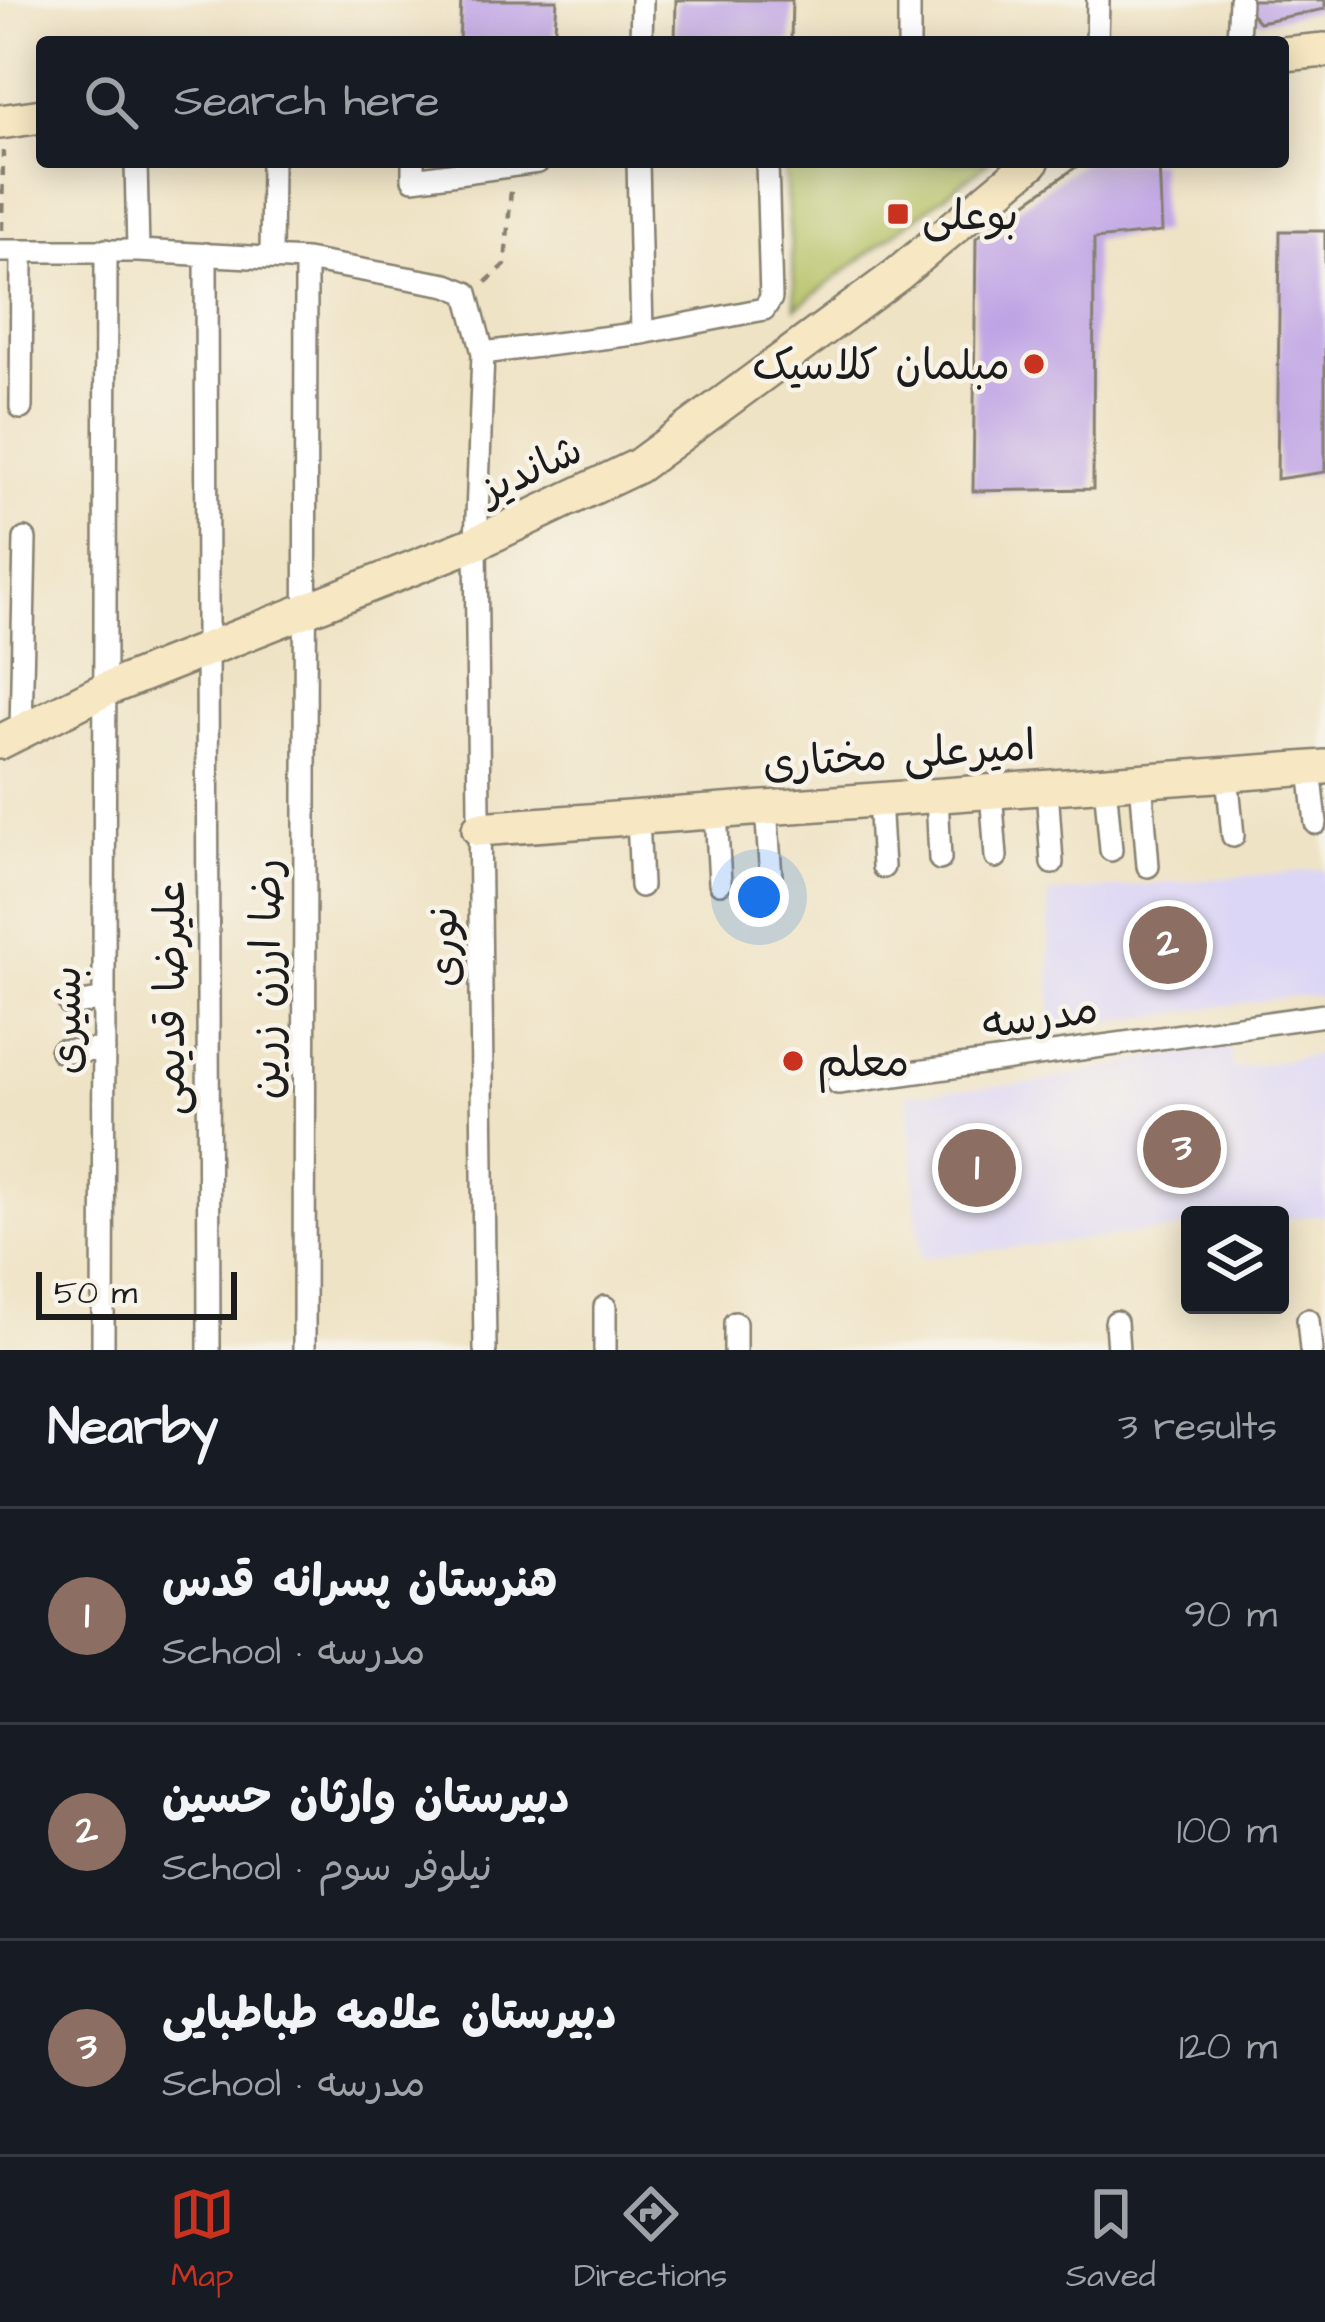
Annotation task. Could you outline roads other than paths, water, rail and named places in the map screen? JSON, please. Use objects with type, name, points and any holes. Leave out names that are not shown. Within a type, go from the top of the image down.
[{"type":"street","points":[[641,36],[642,0]]},
{"type":"street","points":[[909,0],[909,36]]},
{"type":"street","points":[[1097,36],[1098,0]]},
{"type":"street","points":[[1238,36],[1240,0]]},
{"type":"street","points":[[1289,54],[1325,50]]},
{"type":"street","points":[[2,122],[36,117]]},
{"type":"street","points":[[136,168],[138,251]]},
{"type":"street","points":[[271,259],[272,168]]},
{"type":"street","points":[[413,171],[463,168]]},
{"type":"street","points":[[638,168],[643,333]]},
{"type":"street","points":[[483,352],[643,333],[764,309],[771,298],[767,168]]},
{"type":"street","name":"شاندیز","points":[[11,736],[208,646],[476,543],[638,466],[897,275],[1026,168]]},
{"type":"street","points":[[21,407],[8,251],[106,250],[305,260]]},
{"type":"street","name":"بشیری","points":[[103,1350],[106,250]]},
{"type":"street","name":"علیرضا قدیمی","points":[[206,254],[208,1350]]},
{"type":"street","name":"نوری","points":[[305,260],[447,284],[467,293],[483,352],[476,543],[485,1350]]},
{"type":"street","name":"رضا ارزن زرین","points":[[304,1350],[305,260]]},
{"type":"street","points":[[11,736],[25,539]]},
{"type":"street","points":[[1316,823],[1317,767]]},
{"type":"street","name":"امیرعلی مختاری","points":[[479,829],[1317,767]]},
{"type":"street","points":[[1227,774],[1233,836]]},
{"type":"street","points":[[1141,780],[1148,866]]},
{"type":"street","points":[[1105,783],[1111,850]]},
{"type":"street","points":[[1047,787],[1052,863]]},
{"type":"street","points":[[991,791],[996,857]]},
{"type":"street","points":[[937,795],[940,859]]},
{"type":"street","points":[[879,800],[883,867]]},
{"type":"street","points":[[766,808],[772,891]]},
{"type":"street","points":[[716,812],[720,883]]},
{"type":"street","points":[[638,818],[641,886]]},
{"type":"street","points":[[70,1005],[105,999]]},
{"type":"street","name":"مدرسه","points":[[838,1083],[1325,1015]]},
{"type":"street","points":[[61,1051],[104,1050]]},
{"type":"street","points":[[605,1307],[605,1350]]},
{"type":"street","points":[[1308,1320],[1311,1350]]},
{"type":"street","points":[[1116,1322],[1118,1350]]},
{"type":"street","points":[[735,1323],[735,1350]]},
{"type":"place","name":"بوعلی","points":[[898,214]]},
{"type":"place","name":"مبلمان کلاسیک","points":[[1034,364]]},
{"type":"place","name":"دبیرستان وارثان حسین","points":[[1168,945]]},
{"type":"place","name":"معلم","points":[[793,1061]]},
{"type":"place","name":"دبیرستان علامه طباطبایی","points":[[1182,1149]]},
{"type":"place","name":"هنرستان پسرانه قدس","points":[[977,1168]]}]
